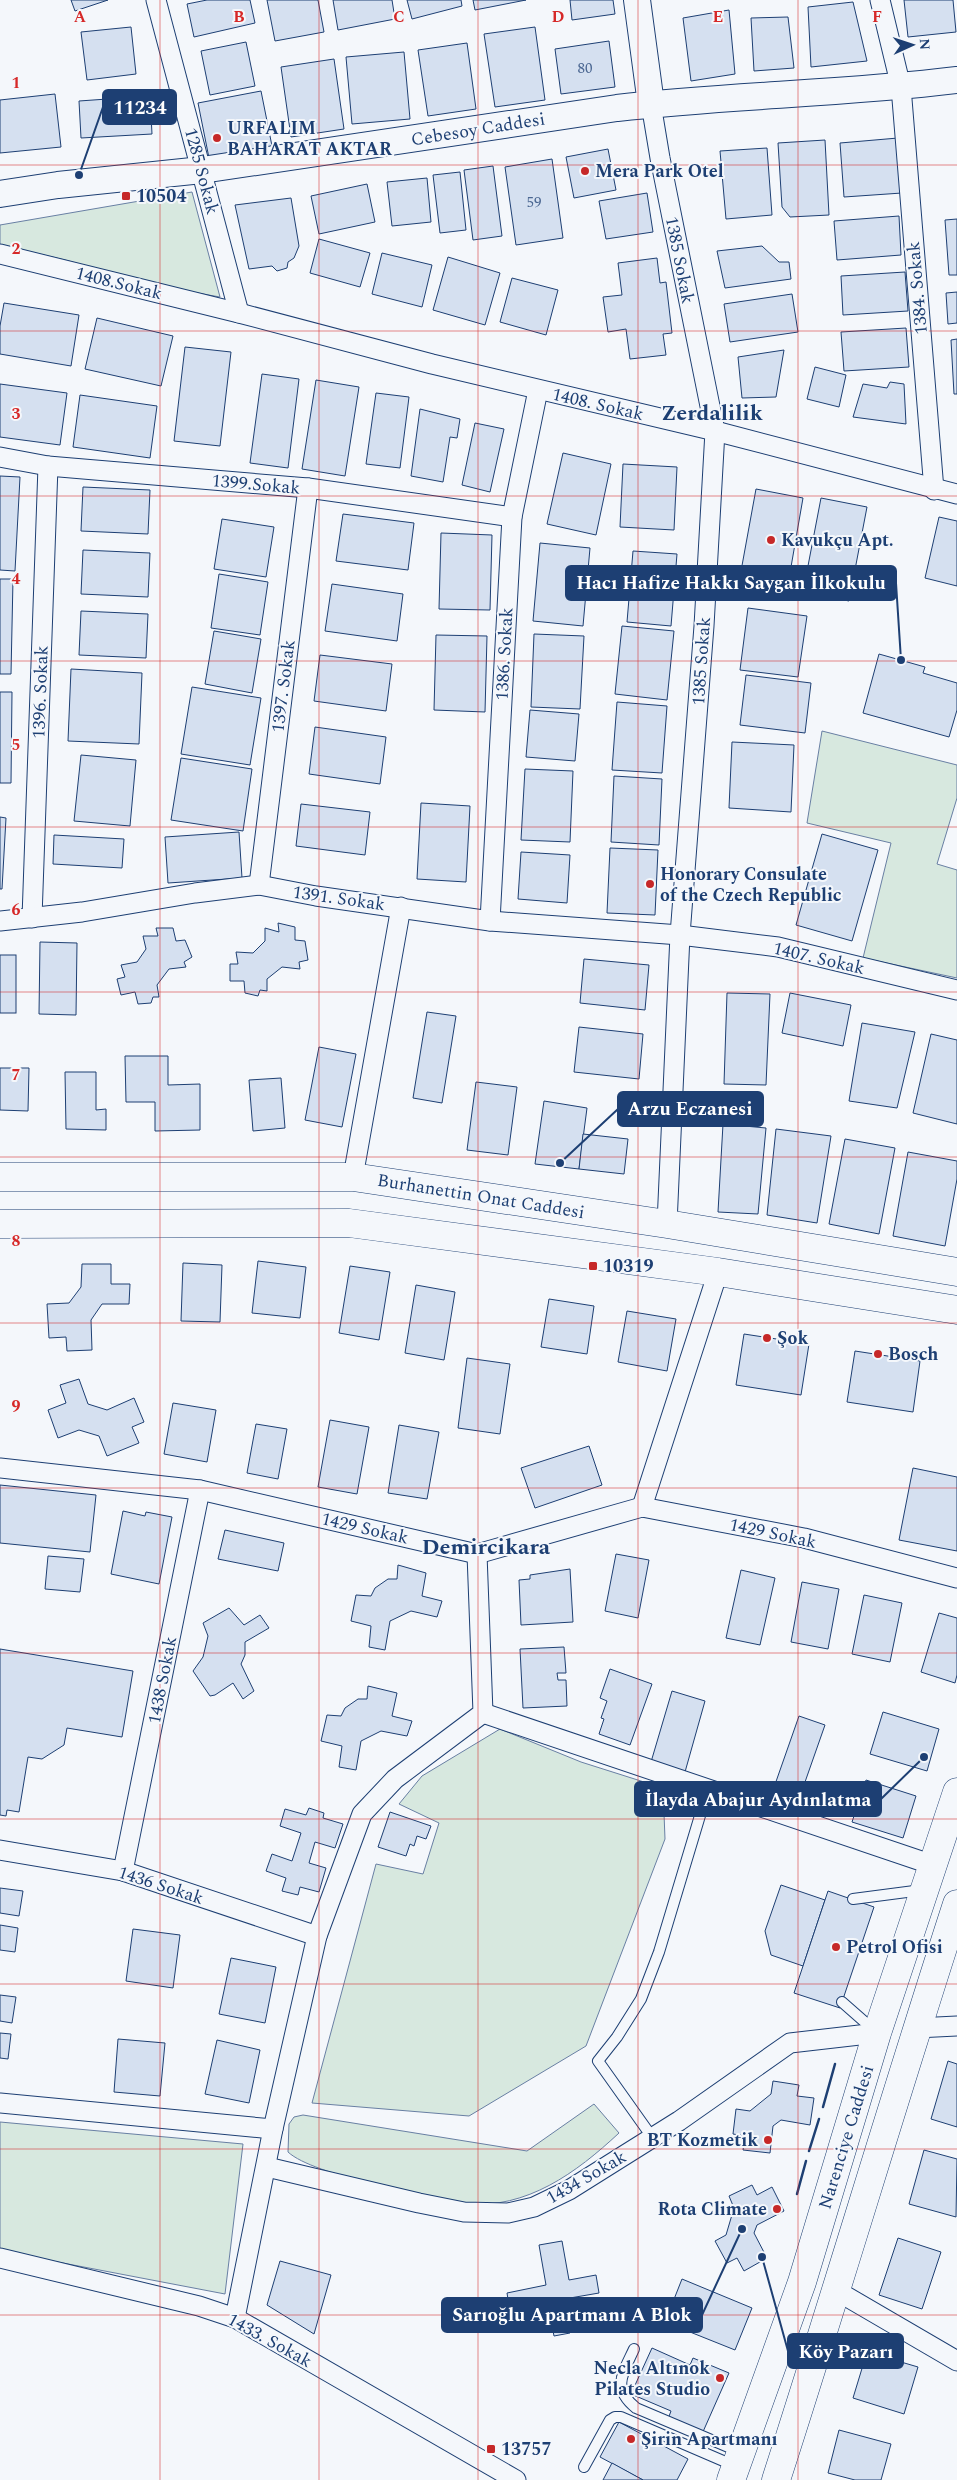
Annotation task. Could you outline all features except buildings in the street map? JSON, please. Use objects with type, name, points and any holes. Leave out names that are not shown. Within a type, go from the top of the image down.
[{"type":"main road","points":[[637,0],[651,104]]},
{"type":"main road","name":"Cebesoy Caddesi","points":[[0,194],[58,185],[202,170],[651,104],[901,87],[957,80]]},
{"type":"main road","name":"Burhanettin Onat Caddesi","points":[[0,1177],[353,1177],[666,1224],[957,1272]]},
{"type":"main road","points":[[0,1224],[350,1222],[718,1272],[957,1310]]},
{"type":"main road","name":"Narenciye Caddesi","points":[[736,2466],[802,2282],[877,2034],[957,1792]]},
{"type":"main road","name":"Narenciye Caddesi","points":[[776,2480],[837,2291],[916,2028],[957,1904]]},
{"type":"street","name":"1285 Sokak","points":[[156,0],[239,312]]},
{"type":"street","name":"1384. Sokak","points":[[880,0],[901,87],[934,490]]},
{"type":"street","name":"1385 Sokak","points":[[651,104],[660,158],[715,431],[704,626],[680,935],[666,1224]]},
{"type":"street","name":"1408.Sokak","points":[[0,254],[239,312]]},
{"type":"street","name":"1408. Sokak","points":[[239,312],[432,364],[715,431],[934,490],[957,494]]},
{"type":"street","name":"1386. Sokak","points":[[490,921],[512,517],[538,390]]},
{"type":"street","name":"1399.Sokak","points":[[0,457],[48,466],[308,488],[512,517]]},
{"type":"street","name":"1396. Sokak","points":[[32,918],[48,466]]},
{"type":"street","name":"1397. Sokak","points":[[259,884],[308,488]]},
{"type":"street","name":"1391. Sokak","points":[[0,921],[32,918],[259,884],[316,896],[490,921],[680,935]]},
{"type":"street","points":[[353,1177],[402,907]]},
{"type":"street","name":"1407. Sokak","points":[[680,935],[778,947],[957,990]]},
{"type":"street","points":[[642,1507],[718,1272]]},
{"type":"street","name":"1429 Sokak","points":[[0,1468],[200,1490],[477,1554],[642,1507],[804,1538],[957,1578]]},
{"type":"street","name":"1438 Sokak","points":[[123,1871],[200,1490]]},
{"type":"street","points":[[477,1554],[483,1713]]},
{"type":"street","points":[[483,1713],[708,1789],[929,1877]]},
{"type":"street","points":[[235,2318],[274,2129],[317,1936],[362,1814],[395,1779],[483,1713]]},
{"type":"street","name":"1436 Sokak","points":[[0,1850],[123,1871],[317,1936]]},
{"type":"street","points":[[916,2028],[957,2026]]},
{"type":"street","name":"1434 Sokak","points":[[267,2167],[464,2212],[508,2213],[534,2207],[569,2190],[652,2137],[790,2043],[877,2034]]},
{"type":"street","points":[[0,2103],[274,2129]]},
{"type":"street","name":"1433. Sokak","points":[[0,2258],[199,2306],[235,2318],[516,2480]]},
{"type":"street","points":[[837,2291],[957,2361]]},
{"type":"lane","points":[[652,2137],[598,2061],[617,2037],[641,1999],[659,1952],[708,1789]]},
{"type":"lane","points":[[853,1900],[929,1877]]},
{"type":"lane","points":[[842,2002],[877,2034]]},
{"type":"lane","points":[[634,2349],[620,2380],[624,2396],[629,2402],[636,2408],[736,2466]]},
{"type":"lane","points":[[584,2467],[614,2416],[621,2417],[736,2466]]},
{"type":"shaded area","points":[[192,192],[220,297],[157,286],[65,260],[0,245],[0,225]]},
{"type":"shaded area","points":[[822,731],[957,765],[957,798],[937,864],[957,870],[957,978],[863,958],[891,843],[807,823]]},
{"type":"shaded area","points":[[500,1729],[581,1762],[663,1788],[665,1839],[586,2046],[469,2116],[312,2103],[376,1864],[423,1874],[439,1823],[399,1804],[422,1776]]},
{"type":"shaded area","points":[[594,2104],[619,2133],[586,2162],[568,2174],[530,2194],[510,2201],[466,2204],[372,2184],[321,2169],[302,2161],[288,2152],[289,2124],[294,2117],[303,2115],[527,2151]]},
{"type":"shaded area","points":[[0,2122],[243,2144],[225,2294],[0,2251]]},
{"type":"wall","points":[[823,2107],[835,2064]]},
{"type":"wall","points":[[809,2151],[819,2119]]},
{"type":"wall","points":[[797,2194],[806,2161]]},
{"type":"place","name":"URFALIM BAHARAT AKTAR","points":[[217,138]]},
{"type":"place","name":"Mera Park Otel","points":[[585,171]]},
{"type":"place","name":"11234","points":[[79,175]]},
{"type":"place","name":"10504","points":[[126,196]]},
{"type":"place","name":"Kavukçu Apt.","points":[[771,540]]},
{"type":"place","name":"Hacı Hafize Hakkı Saygan İlkokulu","points":[[901,660]]},
{"type":"place","name":"Honorary Consulate of the Czech Republic","points":[[650,884]]},
{"type":"place","name":"Arzu Eczanesi","points":[[560,1163]]},
{"type":"place","name":"10319","points":[[593,1266]]},
{"type":"place","name":"Şok","points":[[767,1338]]},
{"type":"place","name":"Bosch","points":[[878,1354]]},
{"type":"place","name":"İlayda Abajur Aydınlatma","points":[[924,1757]]},
{"type":"place","name":"Petrol Ofisi","points":[[836,1947]]},
{"type":"place","name":"BT Kozmetik","points":[[768,2140]]},
{"type":"place","name":"Rota Climate","points":[[777,2209]]},
{"type":"place","name":"Sarıoğlu Apartmanı A Blok","points":[[742,2229]]},
{"type":"place","name":"Köy Pazarı","points":[[762,2257]]},
{"type":"place","name":"Necla Altınok Pilates Studio","points":[[720,2378]]},
{"type":"place","name":"Şirin Apartmanı","points":[[631,2439]]},
{"type":"place","name":"13757","points":[[491,2449]]},
{"type":"district","name":"Zerdalilik","points":[[712,412]]},
{"type":"district","name":"Demircikara","points":[[486,1546]]}]
